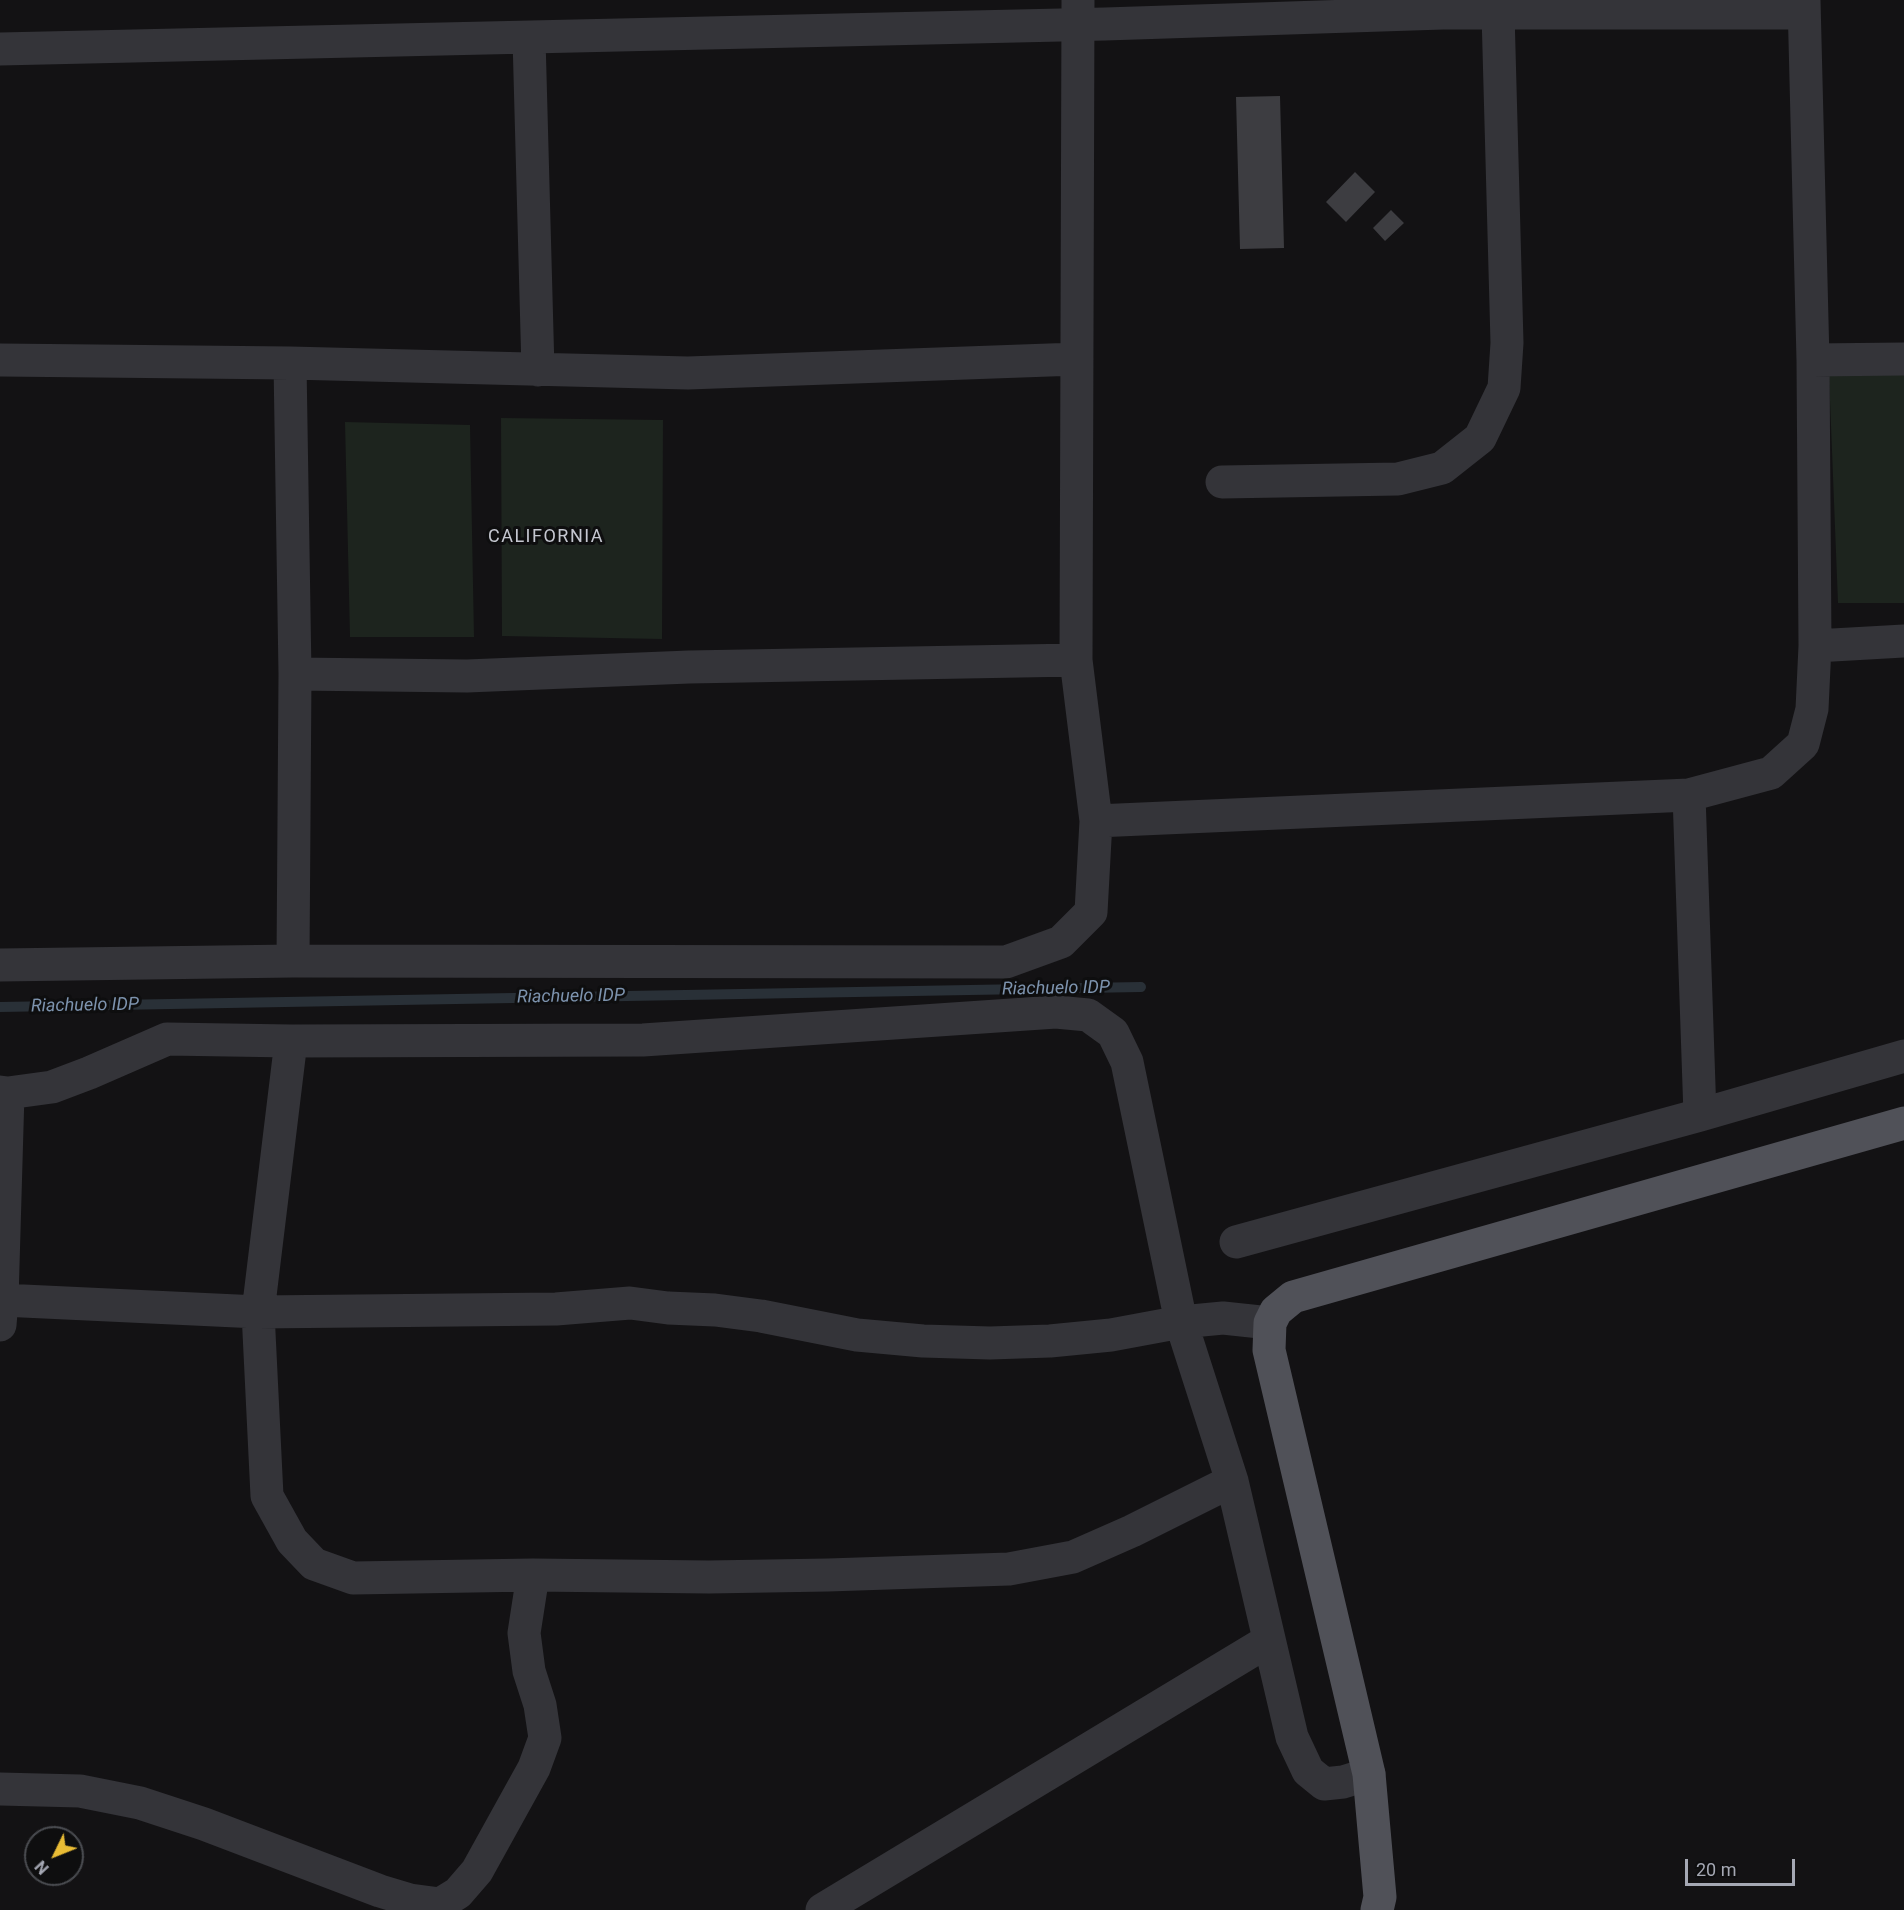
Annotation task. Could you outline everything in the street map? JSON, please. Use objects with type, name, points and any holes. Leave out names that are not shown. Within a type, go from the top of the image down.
[{"type":"main road","points":[[1377,1910],[1380,1898],[1369,1774],[1269,1350],[1270,1323],[1276,1311],[1293,1297],[1904,1123]]},
{"type":"street","points":[[0,49],[529,38],[1078,12],[1498,13],[1804,6],[1812,360],[1815,646],[1812,710],[1803,744],[1772,773],[1689,795],[1096,821]]},
{"type":"street","points":[[0,965],[293,961],[1005,962],[1061,942],[1091,912],[1096,821],[1076,660],[1078,12]]},
{"type":"street","points":[[1222,482],[1398,479],[1442,468],[1480,438],[1504,388],[1507,343],[1498,13]]},
{"type":"street","points":[[529,38],[538,370]]},
{"type":"street","points":[[0,360],[290,363],[688,373],[1077,359]]},
{"type":"street","points":[[1812,360],[1904,359]]},
{"type":"street","points":[[290,363],[295,674],[293,961]]},
{"type":"street","points":[[1815,646],[1904,641]]},
{"type":"street","points":[[295,674],[467,676],[689,667],[1076,660]]},
{"type":"street","points":[[1689,795],[1700,1115]]},
{"type":"street","points":[[1270,1323],[1223,1318],[1181,1322],[1111,1335],[1050,1341],[990,1343],[923,1341],[857,1335],[750,1314],[630,1303],[556,1309],[1,1312],[4,1092],[52,1087],[167,1039],[643,1040],[1056,1012],[1088,1015],[1113,1033],[1127,1062],[1181,1322],[1232,1481],[1292,1737],[1308,1771],[1324,1784],[1343,1782],[1369,1774]]},
{"type":"street","points":[[291,1041],[258,1312],[267,1496],[292,1541],[314,1564],[353,1578],[533,1575],[756,1576],[1010,1569],[1073,1557],[1132,1531],[1232,1481]]},
{"type":"street","points":[[1236,1242],[1700,1115],[1904,1056]]},
{"type":"street","points":[[0,1789],[80,1791],[140,1803],[204,1824],[380,1891],[410,1900],[440,1904],[458,1893],[477,1871],[534,1768],[545,1738],[540,1705],[528,1671],[524,1633],[533,1575]]},
{"type":"street","points":[[822,1910],[1268,1641]]},
{"type":"shaded area","points":[[1829,375],[1904,375],[1904,603],[1838,603]]},
{"type":"shaded area","points":[[501,418],[663,420],[662,639],[502,636]]},
{"type":"shaded area","points":[[345,422],[470,425],[474,637],[350,637]]},
{"type":"building","points":[[1280,96],[1284,248],[1240,249],[1236,97]]},
{"type":"building","points":[[1355,172],[1375,192],[1346,222],[1326,202]]},
{"type":"building","points":[[1391,210],[1404,223],[1385,241],[1373,228]]},
{"type":"waterway","name":"Riachuelo IDP","points":[[0,1007],[1141,987]]},
{"type":"district","name":"CALIFORNIA","points":[[546,537]]}]
